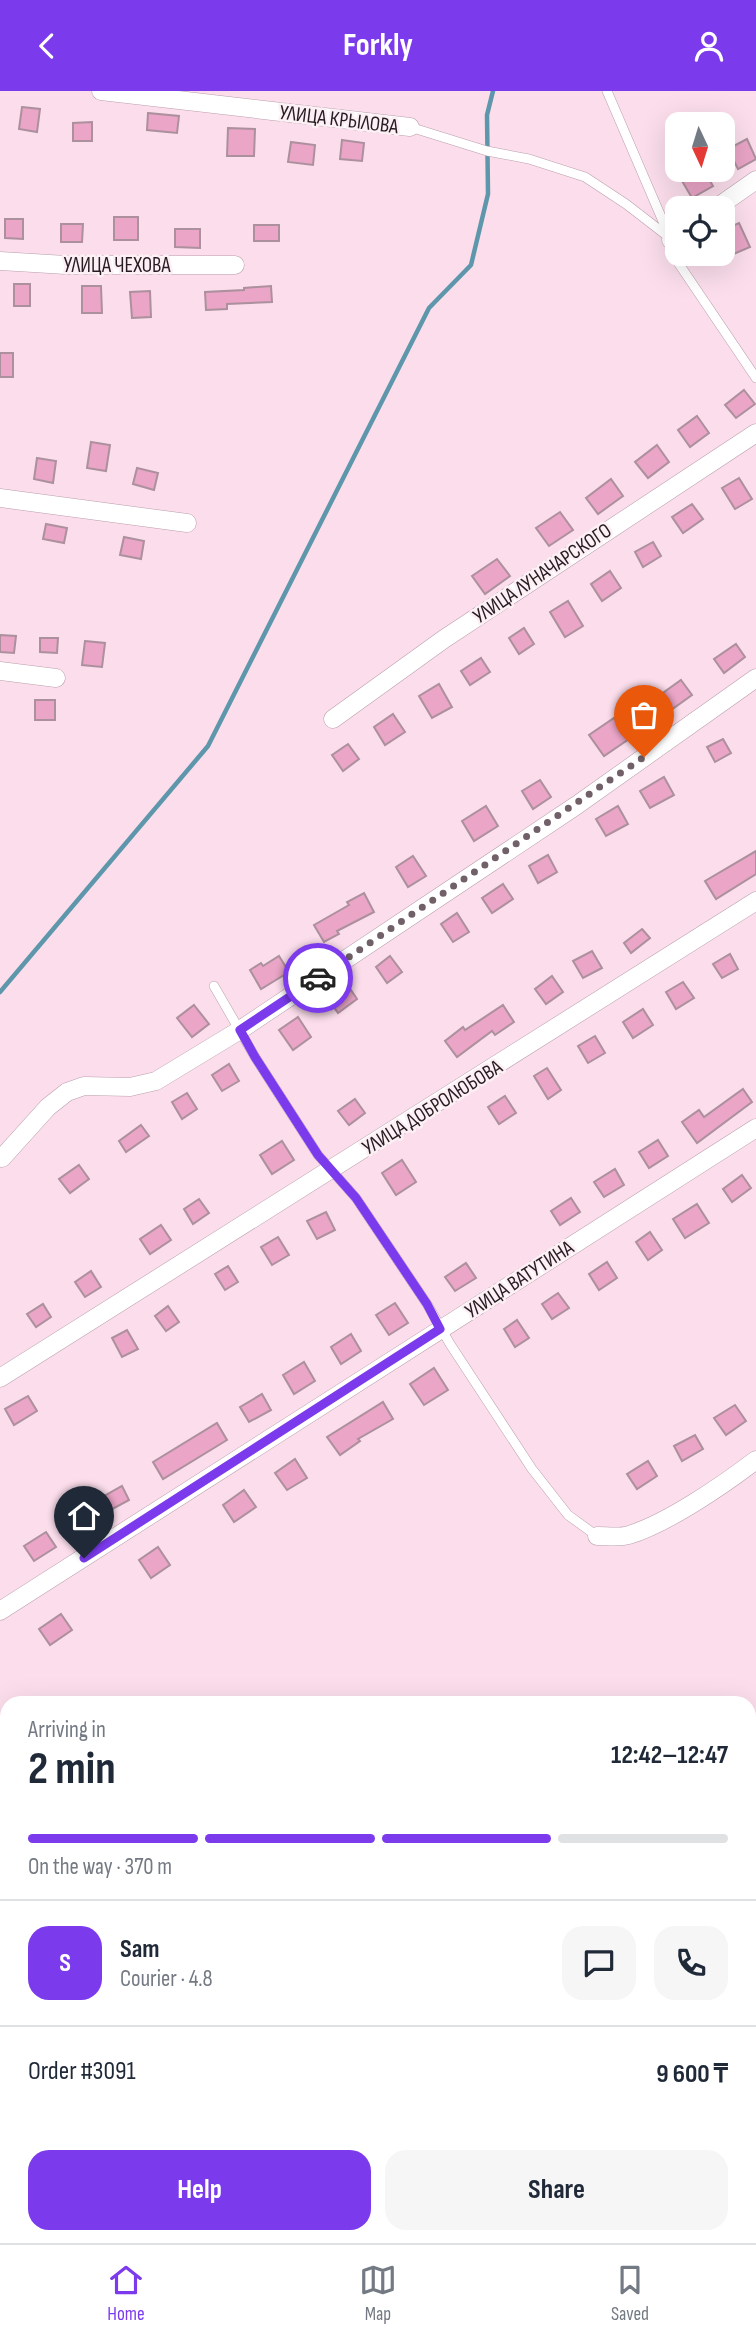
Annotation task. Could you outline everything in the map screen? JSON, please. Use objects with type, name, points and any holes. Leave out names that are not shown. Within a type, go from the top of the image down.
[{"type":"street","name":"УЛИЦА КРЫЛОВА","points":[[101,91],[410,127]]},
{"type":"street","points":[[733,196],[756,180]]},
{"type":"street","name":"УЛИЦА ЧЕХОВА","points":[[0,261],[66,265],[235,265]]},
{"type":"street","name":"УЛИЦА ЛУНАЧАРСКОГО","points":[[333,719],[444,639],[756,433]]},
{"type":"street","points":[[0,498],[187,523]]},
{"type":"street","points":[[0,671],[56,678]]},
{"type":"street","points":[[2,1159],[48,1107],[67,1092],[84,1086],[130,1087],[156,1080],[240,1030],[577,805],[756,678]]},
{"type":"street","name":"УЛИЦА ДОБРОЛЮБОВА","points":[[0,1378],[756,901]]},
{"type":"street","name":"УЛИЦА ВАТУТИНА","points":[[0,1611],[756,1128]]},
{"type":"street","points":[[597,1536],[626,1536],[653,1525],[727,1481],[756,1460]]},
{"type":"lane","points":[[607,91],[665,217]]},
{"type":"lane","points":[[410,127],[585,177],[665,231]]},
{"type":"lane","points":[[680,266],[756,378]]},
{"type":"lane","points":[[214,986],[255,1057],[318,1155],[356,1198],[532,1469],[568,1515],[597,1536]]},
{"type":"building","points":[[22,107],[40,109],[37,132],[19,129]]},
{"type":"building","points":[[148,113],[179,116],[177,133],[147,130]]},
{"type":"building","points":[[92,122],[92,141],[73,141],[73,123]]},
{"type":"building","points":[[228,128],[255,129],[254,156],[227,156]]},
{"type":"building","points":[[747,139],[756,159],[738,169],[735,163],[735,145]]},
{"type":"building","points":[[342,140],[364,143],[362,161],[340,159]]},
{"type":"building","points":[[291,142],[315,145],[313,165],[288,162]]},
{"type":"building","points":[[683,182],[711,182],[713,186],[691,196]]},
{"type":"building","points":[[114,217],[138,217],[138,240],[114,240]]},
{"type":"building","points":[[5,219],[23,219],[23,239],[5,238]]},
{"type":"building","points":[[739,223],[750,247],[735,253],[735,225]]},
{"type":"building","points":[[61,224],[83,224],[82,242],[61,242]]},
{"type":"building","points":[[254,225],[279,225],[279,241],[254,241]]},
{"type":"building","points":[[175,229],[200,229],[200,248],[175,247]]},
{"type":"building","points":[[14,284],[30,284],[30,306],[14,306]]},
{"type":"building","points":[[82,286],[101,286],[102,313],[82,313]]},
{"type":"building","points":[[271,286],[272,302],[227,304],[227,309],[206,310],[205,292]]},
{"type":"building","points":[[150,291],[151,317],[132,318],[130,292]]},
{"type":"building","points":[[0,353],[13,353],[13,377],[0,377]]},
{"type":"building","points":[[744,390],[755,404],[736,418],[725,405]]},
{"type":"building","points":[[697,416],[709,433],[690,447],[678,430]]},
{"type":"building","points":[[91,442],[110,445],[106,471],[87,468]]},
{"type":"building","points":[[657,445],[669,462],[648,478],[635,462]]},
{"type":"building","points":[[37,458],[56,461],[53,483],[34,479]]},
{"type":"building","points":[[137,468],[158,473],[154,490],[133,484]]},
{"type":"building","points":[[739,478],[752,499],[735,509],[722,488]]},
{"type":"building","points":[[611,479],[623,496],[598,514],[586,498]]},
{"type":"building","points":[[692,504],[703,519],[683,533],[672,517]]},
{"type":"building","points":[[560,512],[573,530],[549,546],[536,528]]},
{"type":"building","points":[[46,524],[67,528],[64,543],[43,539]]},
{"type":"building","points":[[124,537],[144,541],[141,559],[120,555]]},
{"type":"building","points":[[653,542],[661,556],[643,567],[635,552]]},
{"type":"building","points":[[497,559],[510,576],[485,594],[472,576]]},
{"type":"building","points":[[610,571],[621,588],[602,601],[591,584]]},
{"type":"building","points":[[568,601],[583,626],[565,637],[550,612]]},
{"type":"building","points":[[524,628],[534,644],[519,654],[509,638]]},
{"type":"building","points":[[0,635],[16,636],[14,653],[0,652]]},
{"type":"building","points":[[40,638],[58,638],[57,653],[40,652]]},
{"type":"building","points":[[85,641],[105,643],[102,667],[82,665]]},
{"type":"building","points":[[736,644],[745,657],[724,673],[714,659]]},
{"type":"building","points":[[481,658],[490,672],[470,685],[461,671]]},
{"type":"building","points":[[681,680],[692,695],[671,710],[660,695]]},
{"type":"building","points":[[439,684],[452,707],[432,718],[419,696]]},
{"type":"building","points":[[35,700],[55,700],[55,720],[35,720]]},
{"type":"building","points":[[393,714],[405,732],[385,745],[374,727]]},
{"type":"building","points":[[614,718],[629,739],[604,756],[589,735]]},
{"type":"building","points":[[723,739],[731,753],[715,762],[707,747]]},
{"type":"building","points":[[348,744],[359,759],[343,771],[332,755]]},
{"type":"building","points":[[664,777],[674,795],[650,808],[640,791]]},
{"type":"building","points":[[540,780],[551,797],[533,809],[522,791]]},
{"type":"building","points":[[486,806],[498,826],[474,841],[462,821]]},
{"type":"building","points":[[618,806],[628,824],[606,836],[596,819]]},
{"type":"building","points":[[756,851],[756,874],[716,899],[705,881]]},
{"type":"building","points":[[548,855],[557,872],[538,883],[529,866]]},
{"type":"building","points":[[413,856],[426,876],[408,887],[396,867]]},
{"type":"building","points":[[503,884],[513,899],[492,913],[482,898]]},
{"type":"building","points":[[364,893],[374,912],[337,931],[339,934],[324,942],[314,925]]},
{"type":"building","points":[[457,913],[469,932],[453,942],[441,924]]},
{"type":"building","points":[[642,929],[650,938],[631,953],[624,943]]},
{"type":"building","points":[[592,951],[602,968],[583,978],[573,961]]},
{"type":"building","points":[[730,954],[738,969],[722,978],[713,964]]},
{"type":"building","points":[[279,956],[289,972],[261,989],[250,970]]},
{"type":"building","points":[[390,956],[402,972],[387,983],[376,967]]},
{"type":"building","points":[[552,976],[563,992],[546,1004],[535,989]]},
{"type":"building","points":[[683,982],[694,998],[676,1009],[666,992]]},
{"type":"building","points":[[347,984],[357,999],[338,1013],[327,997]]},
{"type":"building","points":[[194,1005],[209,1024],[192,1037],[177,1018]]},
{"type":"building","points":[[503,1005],[514,1022],[495,1035],[492,1031],[457,1057],[445,1041],[463,1027],[465,1030]]},
{"type":"building","points":[[643,1009],[653,1025],[633,1038],[623,1022]]},
{"type":"building","points":[[298,1017],[311,1037],[293,1050],[279,1030]]},
{"type":"building","points":[[595,1036],[605,1053],[588,1063],[578,1046]]},
{"type":"building","points":[[229,1064],[239,1081],[222,1091],[212,1075]]},
{"type":"building","points":[[547,1068],[561,1090],[548,1099],[534,1076]]},
{"type":"building","points":[[743,1089],[752,1102],[697,1143],[682,1122],[699,1110],[704,1117]]},
{"type":"building","points":[[187,1093],[197,1109],[182,1119],[172,1102]]},
{"type":"building","points":[[505,1096],[516,1113],[499,1124],[488,1107]]},
{"type":"building","points":[[355,1099],[365,1113],[349,1125],[338,1111]]},
{"type":"building","points":[[141,1125],[149,1136],[126,1152],[119,1141]]},
{"type":"building","points":[[658,1140],[668,1156],[649,1168],[639,1152]]},
{"type":"building","points":[[282,1141],[294,1160],[272,1174],[260,1155]]},
{"type":"building","points":[[402,1160],[416,1182],[396,1195],[382,1173]]},
{"type":"building","points":[[79,1165],[89,1179],[70,1193],[59,1179]]},
{"type":"building","points":[[615,1169],[624,1185],[604,1197],[594,1182]]},
{"type":"building","points":[[742,1175],[751,1188],[732,1202],[723,1189]]},
{"type":"building","points":[[571,1198],[580,1212],[560,1225],[551,1211]]},
{"type":"building","points":[[199,1199],[209,1213],[193,1224],[184,1209]]},
{"type":"building","points":[[697,1204],[709,1223],[685,1238],[673,1219]]},
{"type":"building","points":[[326,1212],[335,1230],[317,1239],[307,1221]]},
{"type":"building","points":[[161,1225],[171,1240],[150,1254],[140,1239]]},
{"type":"building","points":[[650,1232],[662,1250],[648,1260],[636,1242]]},
{"type":"building","points":[[278,1237],[289,1255],[272,1265],[261,1247]]},
{"type":"building","points":[[607,1262],[617,1278],[599,1290],[589,1274]]},
{"type":"building","points":[[466,1263],[476,1278],[455,1291],[445,1277]]},
{"type":"building","points":[[228,1266],[238,1282],[225,1290],[215,1274]]},
{"type":"building","points":[[91,1271],[101,1287],[85,1297],[75,1282]]},
{"type":"building","points":[[558,1293],[569,1308],[552,1319],[542,1304]]},
{"type":"building","points":[[395,1303],[408,1323],[389,1335],[376,1315]]},
{"type":"building","points":[[43,1304],[51,1317],[36,1327],[27,1314]]},
{"type":"building","points":[[168,1306],[179,1322],[166,1331],[155,1316]]},
{"type":"building","points":[[517,1320],[529,1338],[515,1347],[504,1329]]},
{"type":"building","points":[[127,1330],[138,1349],[122,1357],[112,1338]]},
{"type":"building","points":[[351,1334],[361,1351],[341,1364],[331,1347]]},
{"type":"building","points":[[304,1362],[315,1381],[294,1394],[283,1375]]},
{"type":"building","points":[[434,1368],[448,1390],[424,1405],[410,1384]]},
{"type":"building","points":[[262,1394],[271,1410],[249,1422],[240,1407]]},
{"type":"building","points":[[28,1396],[37,1411],[14,1425],[5,1409]]},
{"type":"building","points":[[383,1402],[393,1419],[358,1439],[360,1441],[340,1455],[327,1437]]},
{"type":"building","points":[[735,1405],[746,1421],[726,1435],[714,1418]]},
{"type":"building","points":[[217,1423],[227,1440],[163,1479],[153,1462]]},
{"type":"building","points":[[695,1435],[703,1449],[682,1461],[674,1446]]},
{"type":"building","points":[[295,1459],[307,1478],[287,1490],[275,1473]]},
{"type":"building","points":[[648,1461],[657,1476],[637,1489],[627,1474]]},
{"type":"building","points":[[122,1486],[129,1500],[75,1532],[67,1517]]},
{"type":"building","points":[[244,1490],[256,1507],[234,1522],[223,1505]]},
{"type":"building","points":[[46,1532],[56,1547],[34,1561],[24,1546]]},
{"type":"building","points":[[158,1547],[170,1565],[151,1578],[139,1560]]},
{"type":"building","points":[[61,1614],[72,1630],[50,1645],[39,1629]]},
{"type":"waterway","points":[[0,992],[208,746],[429,308],[471,265],[488,194],[487,115],[493,91]]},
{"type":"way so far","points":[[318,978],[577,805],[644,757]]},
{"type":"route","points":[[84,1558],[440,1329],[427,1304],[356,1198],[318,1155],[240,1030],[318,978]]}]
